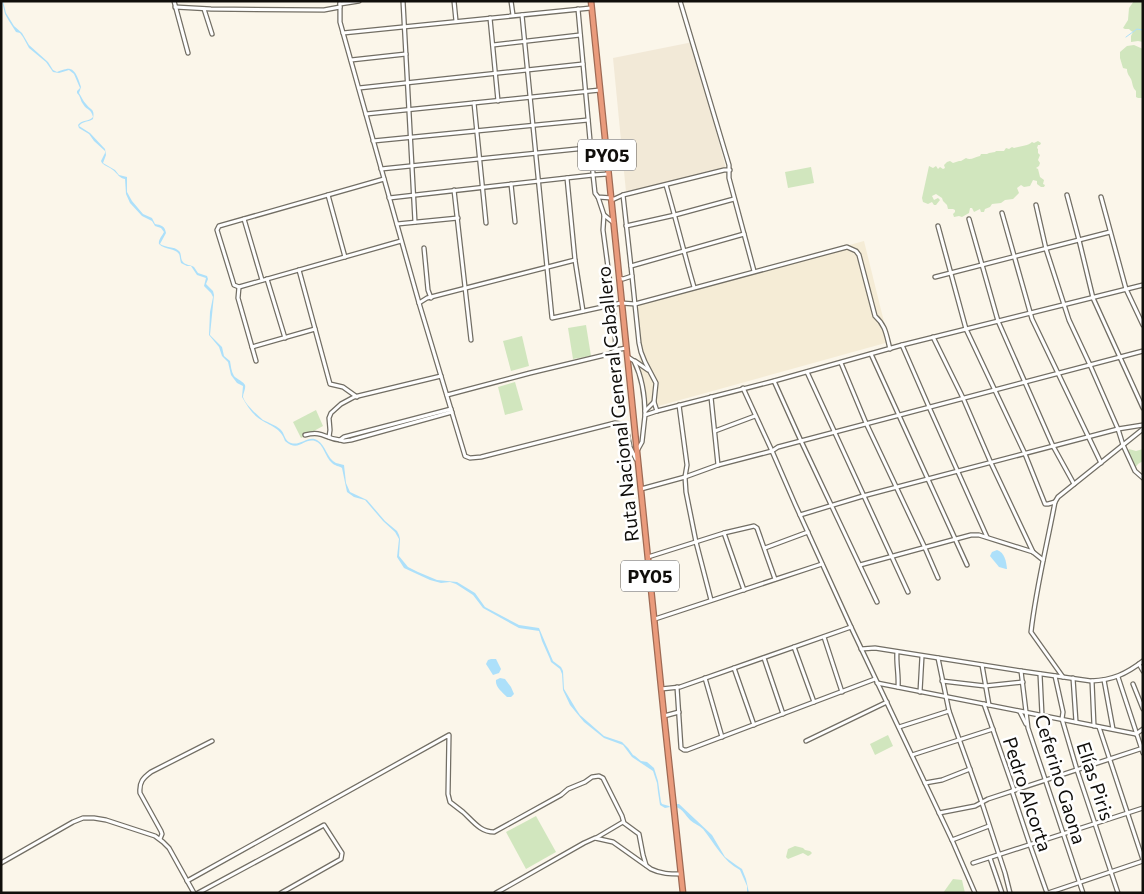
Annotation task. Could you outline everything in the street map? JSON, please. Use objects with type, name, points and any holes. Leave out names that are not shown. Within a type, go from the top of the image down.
[{"type":"highway","name":"Ruta Nacional General Caballero","points":[[591,1],[682,892]]},
{"type":"street","points":[[174,1],[188,53]]},
{"type":"street","points":[[176,7],[324,10],[340,4],[359,1]]},
{"type":"street","points":[[403,1],[415,222]]},
{"type":"street","points":[[454,1],[456,21]]},
{"type":"street","points":[[512,1],[513,16]]},
{"type":"street","points":[[680,1],[730,165],[729,178],[754,271]]},
{"type":"street","points":[[340,4],[340,22],[373,141],[446,395],[466,456],[470,458],[482,457],[615,422],[621,424],[627,432],[630,447],[638,462]]},
{"type":"street","points":[[343,33],[592,8]]},
{"type":"street","points":[[204,9],[212,34]]},
{"type":"street","points":[[578,9],[595,193],[604,215],[603,230],[613,305],[616,350]]},
{"type":"street","points":[[522,14],[540,181],[552,318],[622,303],[635,304],[847,247],[856,251],[859,255],[875,316],[885,327],[890,348]]},
{"type":"street","points":[[490,18],[498,100]]},
{"type":"street","points":[[493,45],[580,35]]},
{"type":"street","points":[[351,60],[406,54]]},
{"type":"street","points":[[359,88],[583,64]]},
{"type":"street","points":[[366,114],[600,90]]},
{"type":"street","points":[[474,103],[486,223]]},
{"type":"street","points":[[373,141],[588,120]]},
{"type":"street","points":[[381,169],[606,146]]},
{"type":"street","points":[[598,197],[612,199],[730,170]]},
{"type":"street","points":[[389,198],[609,174]]},
{"type":"street","points":[[567,178],[575,260],[583,312]]},
{"type":"street","points":[[384,179],[220,226],[217,230],[234,286],[239,287],[401,241]]},
{"type":"street","points":[[511,184],[514,222]]},
{"type":"street","points":[[666,185],[694,287]]},
{"type":"street","points":[[454,190],[471,340]]},
{"type":"street","points":[[328,195],[345,257]]},
{"type":"street","points":[[1067,195],[1093,298],[1143,408]]},
{"type":"street","points":[[624,196],[640,352],[656,383],[654,402],[657,411]]},
{"type":"street","points":[[1101,197],[1126,289],[1143,326]]},
{"type":"street","points":[[626,226],[734,199]]},
{"type":"street","points":[[1036,205],[1046,248],[1063,305],[1118,429],[1122,445],[1135,472],[1143,478]]},
{"type":"street","points":[[1002,213],[1032,319],[1101,463]]},
{"type":"street","points":[[604,215],[614,224]]},
{"type":"street","points":[[397,224],[458,218]]},
{"type":"street","points":[[244,219],[284,338]]},
{"type":"street","points":[[969,219],[998,321],[1053,446],[1074,484]]},
{"type":"street","points":[[938,226],[966,329],[1025,454],[1045,504],[1055,502]]},
{"type":"street","points":[[935,277],[1110,232]]},
{"type":"street","points":[[631,266],[744,234]]},
{"type":"street","points":[[424,248],[428,290],[431,298]]},
{"type":"street","points":[[419,303],[465,288],[575,260]]},
{"type":"street","points":[[299,270],[330,384],[343,387],[357,397]]},
{"type":"street","points":[[619,278],[623,279],[632,276]]},
{"type":"street","points":[[645,413],[774,381],[890,348],[1143,285]]},
{"type":"street","points":[[239,287],[238,298],[256,361]]},
{"type":"street","points":[[252,347],[315,329]]},
{"type":"street","points":[[933,337],[1033,552]]},
{"type":"street","points":[[902,345],[987,537]]},
{"type":"street","points":[[446,395],[610,354],[616,350],[627,348]]},
{"type":"street","points":[[642,489],[685,477],[718,465],[772,451],[778,447],[1143,351]]},
{"type":"street","points":[[870,354],[967,565]]},
{"type":"street","points":[[628,357],[650,372]]},
{"type":"street","points":[[634,361],[641,383],[645,413],[642,442],[637,451]]},
{"type":"street","points":[[841,362],[866,423],[938,578]]},
{"type":"street","points":[[807,372],[908,592]]},
{"type":"street","points":[[329,437],[329,418],[331,413],[341,404],[357,397],[441,376]]},
{"type":"street","points":[[774,381],[877,602]]},
{"type":"street","points":[[743,388],[851,628],[952,840],[975,893]]},
{"type":"street","points":[[711,397],[718,465]]},
{"type":"street","points":[[645,413],[654,402]]},
{"type":"street","points":[[679,404],[687,465],[685,477],[686,492],[696,542],[711,600]]},
{"type":"street","points":[[305,435],[313,432],[340,440],[344,437],[451,410]]},
{"type":"street","points":[[715,431],[756,416]]},
{"type":"street","points":[[800,515],[863,496],[1053,446],[1118,429],[1143,425]]},
{"type":"street","points":[[1063,677],[1031,632],[1055,502],[1058,497],[1143,429]]},
{"type":"street","points":[[648,557],[724,533],[754,526],[757,528],[765,548],[775,579]]},
{"type":"street","points":[[765,548],[808,532]]},
{"type":"street","points":[[724,533],[744,590]]},
{"type":"street","points":[[860,566],[971,535],[987,537],[1033,552],[1043,560]]},
{"type":"street","points":[[655,618],[822,564]]},
{"type":"street","points":[[662,689],[676,687],[705,678],[851,628]]},
{"type":"street","points":[[824,637],[842,692]]},
{"type":"street","points":[[794,647],[814,702]]},
{"type":"street","points":[[862,650],[875,648],[1092,681],[1118,677],[1143,661]]},
{"type":"street","points":[[897,652],[898,687]]},
{"type":"street","points":[[920,692],[922,656]]},
{"type":"street","points":[[764,658],[783,714]]},
{"type":"street","points":[[938,658],[949,711],[982,803],[1010,893]]},
{"type":"street","points":[[1139,664],[1143,671]]},
{"type":"street","points":[[982,665],[989,705]]},
{"type":"street","points":[[734,668],[754,725]]},
{"type":"street","name":"Ceferino Gaona","points":[[1021,671],[1028,728],[1083,893]]},
{"type":"street","points":[[1040,674],[1042,715]]},
{"type":"street","name":"Elías Piris","points":[[1055,676],[1063,712],[1062,719],[1118,893]]},
{"type":"street","points":[[1118,677],[1143,753]]},
{"type":"street","points":[[705,678],[722,737]]},
{"type":"street","points":[[1073,678],[1076,722]]},
{"type":"street","points":[[676,687],[681,748],[687,750],[876,679]]},
{"type":"street","points":[[1104,680],[1113,730]]},
{"type":"street","points":[[942,681],[985,686],[1022,682]]},
{"type":"street","points":[[1047,893],[1143,861],[1096,726],[1092,681]]},
{"type":"street","points":[[878,683],[1136,734],[1143,729]]},
{"type":"street","points":[[1133,684],[1143,709]]},
{"type":"street","points":[[806,741],[886,702]]},
{"type":"street","name":"Pedro Alcorta","points":[[984,704],[1047,893]]},
{"type":"street","points":[[898,727],[949,711]]},
{"type":"street","points":[[1020,711],[1028,728]]},
{"type":"street","points":[[664,716],[678,712]]},
{"type":"street","points":[[912,755],[993,729]]},
{"type":"street","points":[[187,880],[449,735],[448,794],[450,802],[476,825],[487,832],[494,832],[561,795],[568,788],[585,782],[592,777],[599,776],[603,778],[623,822],[639,834],[646,865]]},
{"type":"street","points":[[160,839],[161,831],[140,793],[139,786],[142,780],[151,772],[212,742]]},
{"type":"street","points":[[939,813],[975,806],[988,799],[1142,748]]},
{"type":"street","points":[[925,783],[942,780],[970,770]]},
{"type":"street","points":[[973,863],[1143,808]]},
{"type":"street","points":[[1,863],[73,822],[83,818],[94,818],[156,836],[169,848],[196,893],[324,824],[342,853],[341,860],[280,893]]},
{"type":"street","points":[[496,893],[623,822]]},
{"type":"street","points":[[952,840],[989,826]]},
{"type":"street","points":[[595,838],[613,842],[651,870],[662,874],[681,874]]},
{"type":"street","points":[[990,858],[1002,893]]},
{"type":"shaded area","points":[[693,42],[726,169],[626,192],[613,58]]},
{"type":"shaded area","points":[[864,241],[889,342],[644,410],[635,304]]},
{"type":"green space","points":[[1134,1],[1143,1],[1143,42],[1131,42],[1133,32],[1123,28],[1128,20],[1129,8]]},
{"type":"green space","points":[[1134,45],[1143,49],[1143,98],[1136,97],[1136,91],[1127,69],[1123,68],[1120,58],[1120,52],[1127,46]]},
{"type":"green space","points":[[1038,141],[1041,143],[1037,148],[1040,155],[1038,160],[1040,163],[1036,168],[1040,177],[1044,180],[1044,187],[1041,187],[1037,184],[1037,181],[1033,180],[1030,186],[1024,187],[1021,185],[1017,188],[1019,193],[1013,199],[992,204],[984,212],[981,212],[980,209],[974,212],[970,208],[969,213],[962,217],[954,217],[955,210],[948,209],[942,198],[936,194],[932,196],[934,200],[938,198],[940,200],[936,205],[932,202],[928,204],[923,202],[922,198],[929,166],[943,169],[945,168],[944,165],[950,161],[953,163],[966,158],[971,159],[981,154],[1004,151],[1006,148],[1014,148]]},
{"type":"green space","points":[[811,167],[814,183],[788,188],[785,172]]},
{"type":"green space","points":[[586,325],[591,356],[573,359],[568,328]]},
{"type":"green space","points":[[522,336],[529,366],[511,371],[503,341]]},
{"type":"green space","points":[[515,382],[523,410],[505,415],[498,387]]},
{"type":"green space","points":[[316,410],[323,426],[301,438],[293,422]]},
{"type":"green space","points":[[1129,449],[1136,451],[1143,449],[1143,461],[1135,468],[1128,462],[1126,454]]},
{"type":"green space","points":[[888,735],[893,746],[875,755],[870,744]]},
{"type":"green space","points":[[536,816],[556,852],[526,869],[506,832]]},
{"type":"green space","points":[[795,846],[812,853],[808,856],[803,853],[788,859],[786,857],[788,849]]},
{"type":"green space","points":[[953,879],[962,880],[965,893],[943,893]]},
{"type":"water","points":[[2,1],[6,13],[14,26],[22,33],[29,45],[48,62],[53,70],[57,72],[70,69],[76,74],[81,87],[79,93],[92,110],[93,117],[77,93],[80,88],[74,74],[69,70],[59,73],[53,72],[46,62],[29,48],[20,33],[16,32],[5,14]]},
{"type":"water","points":[[93,117],[93,119],[79,126],[90,133],[105,149],[106,155],[103,163],[115,170],[119,175],[127,177],[127,192],[132,201],[143,214],[152,218],[155,224],[164,227],[166,233],[160,244],[177,249],[184,263],[194,267],[198,273],[207,276],[206,284],[213,291],[214,295],[210,335],[222,347],[224,356],[230,361],[234,376],[245,385],[244,400],[242,397],[243,386],[237,383],[231,375],[228,362],[209,335],[213,297],[204,286],[206,278],[197,275],[191,266],[181,263],[177,252],[159,244],[164,232],[161,228],[155,226],[152,221],[142,216],[130,203],[126,194],[125,179],[120,177],[102,163],[105,151],[89,134],[79,128],[78,125]]},
{"type":"water","points":[[244,401],[263,420],[280,429],[289,442],[295,444],[311,439],[317,440],[333,461],[344,465],[346,483],[350,492],[367,500],[385,521],[397,531],[400,539],[399,556],[408,567],[437,580],[457,582],[475,593],[485,607],[519,625],[539,628],[553,661],[563,671],[564,689],[580,715],[604,736],[622,742],[633,755],[654,768],[661,802],[670,807],[665,808],[660,805],[653,771],[632,757],[623,745],[604,738],[584,722],[570,705],[563,690],[560,669],[551,662],[539,631],[519,628],[483,608],[473,595],[456,584],[430,580],[404,568],[397,557],[399,539],[395,532],[365,500],[354,497],[347,492],[342,468],[334,465],[315,441],[307,441],[294,446],[285,441],[277,429],[257,417]]},
{"type":"water","points":[[1000,551],[1006,560],[1007,569],[999,567],[990,556],[992,552]]},
{"type":"water","points":[[491,659],[496,659],[501,669],[499,673],[493,675],[486,664]]},
{"type":"water","points":[[500,678],[505,679],[511,687],[514,694],[511,697],[507,697],[498,687],[496,680]]},
{"type":"water","points":[[676,804],[679,804],[712,835],[725,857],[742,869],[746,879],[749,893],[747,893],[747,886],[740,870],[724,857],[703,829],[690,820],[676,807]]},
{"type":"waterway","points":[[1126,37],[1137,29],[1142,30]]}]
